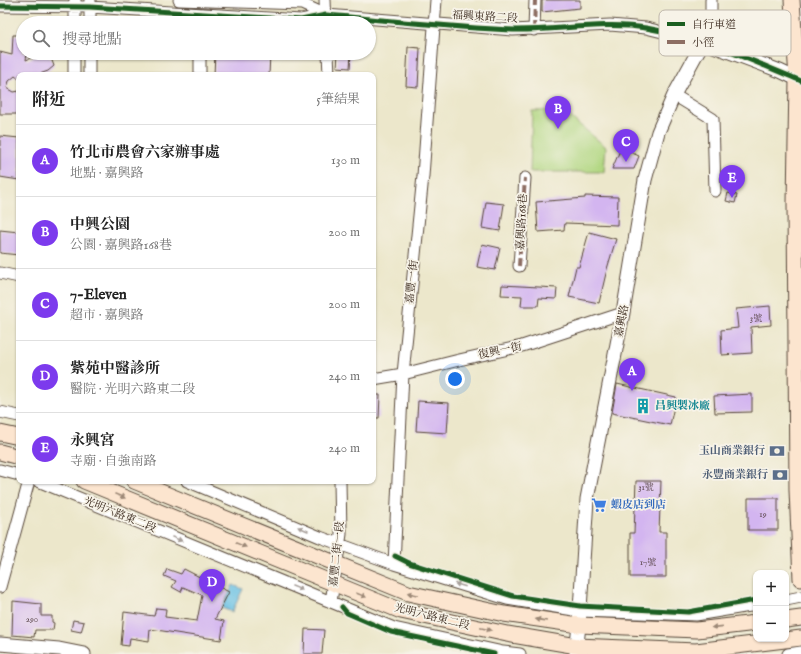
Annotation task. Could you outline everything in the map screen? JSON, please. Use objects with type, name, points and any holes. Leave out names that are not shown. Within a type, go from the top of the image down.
[{"type":"main road","points":[[792,0],[799,80],[795,203],[798,274],[797,490],[801,579]]},
{"type":"main road","points":[[0,433],[16,436]]},
{"type":"main road","points":[[0,452],[16,456]]},
{"type":"main road","name":"光明六路東二段","points":[[91,484],[401,611],[576,650],[696,651],[801,638]]},
{"type":"main road","name":"光明六路東二段","points":[[141,484],[408,593],[504,614],[580,618],[697,630],[753,623]]},
{"type":"main road","points":[[789,620],[801,618]]},
{"type":"street","name":"福興東路二段","points":[[179,0],[302,4],[321,16]]},
{"type":"street","points":[[325,0],[326,16]]},
{"type":"street","name":"嘉豐一街","points":[[394,564],[403,374],[423,176],[436,0]]},
{"type":"street","points":[[534,30],[535,0]]},
{"type":"street","points":[[75,3],[75,16]]},
{"type":"street","name":"福興東路二段","points":[[0,6],[90,3],[185,16]]},
{"type":"street","points":[[90,3],[90,16]]},
{"type":"street","name":"福興東路二段","points":[[376,21],[494,29],[534,30],[618,26],[646,28],[659,31]]},
{"type":"street","name":"嘉興路","points":[[576,650],[580,618],[587,499],[623,313],[645,180],[658,132],[674,95],[695,56]]},
{"type":"street","points":[[740,56],[799,80]]},
{"type":"street","points":[[74,60],[74,72]]},
{"type":"street","points":[[89,60],[89,72]]},
{"type":"street","points":[[200,60],[200,72]]},
{"type":"street","points":[[328,60],[329,72]]},
{"type":"street","points":[[674,95],[713,119],[715,191]]},
{"type":"street","name":"嘉興路168巷","points":[[519,266],[525,178]]},
{"type":"street","points":[[0,274],[16,277]]},
{"type":"street","name":"復興一街","points":[[376,378],[403,374],[522,346],[623,313]]},
{"type":"street","points":[[0,412],[16,415]]},
{"type":"street","points":[[0,470],[16,474]]},
{"type":"street","points":[[0,587],[28,484]]},
{"type":"street","name":"光明六路東二段","points":[[45,484],[394,628],[503,652],[520,654]]},
{"type":"street","name":"光明六路東二段","points":[[194,484],[339,544],[394,564],[507,600],[580,618],[696,615],[753,606]]},
{"type":"street","name":"嘉豐二街一段","points":[[331,602],[341,534],[340,484]]},
{"type":"street","points":[[789,599],[801,597]]},
{"type":"street","points":[[0,644],[84,654]]},
{"type":"street","points":[[788,654],[801,652]]},
{"type":"green space","points":[[562,110],[606,147],[604,172],[530,172],[532,111]]},
{"type":"water","points":[[233,585],[243,589],[232,612],[222,608]]},
{"type":"building","points":[[542,0],[580,0],[580,8],[542,12]]},
{"type":"building","points":[[13,35],[16,35],[16,60],[52,60],[54,66],[45,72],[16,72],[16,77],[9,81],[7,88],[16,92],[16,114],[0,114],[0,52],[12,55]]},
{"type":"building","points":[[408,47],[420,48],[418,87],[406,86]]},
{"type":"building","points":[[215,60],[270,60],[269,72],[214,72]]},
{"type":"building","points":[[338,60],[351,60],[350,68],[337,67]]},
{"type":"building","points":[[0,136],[16,138],[16,180],[0,177]]},
{"type":"building","points":[[621,148],[639,156],[634,169],[612,169]]},
{"type":"building","points":[[728,193],[737,195],[735,203],[726,201]]},
{"type":"building","points":[[585,196],[618,197],[617,225],[565,223],[564,230],[538,232],[536,202],[585,198]]},
{"type":"building","points":[[486,202],[504,204],[500,231],[482,228]]},
{"type":"building","points":[[0,230],[16,232],[16,255],[0,253]]},
{"type":"building","points":[[589,232],[616,239],[599,303],[569,297],[576,267],[579,267]]},
{"type":"building","points":[[482,244],[500,248],[495,270],[477,267]]},
{"type":"building","points":[[502,285],[557,288],[556,299],[539,298],[538,306],[521,306],[522,296],[501,295]]},
{"type":"building","points":[[770,306],[771,325],[751,327],[752,353],[722,355],[721,330],[738,328],[736,309]]},
{"type":"building","name":"昌興製冰廠","points":[[617,384],[676,397],[670,425],[612,413]]},
{"type":"building","points":[[752,394],[752,412],[715,413],[714,396]]},
{"type":"building","points":[[376,395],[380,395],[379,418],[376,418]]},
{"type":"building","points":[[418,401],[449,403],[447,433],[416,431]]},
{"type":"building","points":[[636,481],[661,481],[659,532],[666,532],[666,577],[630,577],[630,533],[634,533]]},
{"type":"building","points":[[748,498],[778,498],[778,530],[748,530]]},
{"type":"building","points":[[167,569],[181,574],[184,569],[229,592],[215,619],[224,621],[221,640],[150,629],[149,641],[130,638],[129,646],[121,645],[124,612],[154,616],[156,608],[166,609],[165,617],[197,621],[202,595],[183,587],[181,592],[172,587],[176,581],[164,576]]},
{"type":"building","points":[[13,601],[41,604],[41,616],[52,616],[52,622],[54,623],[53,630],[35,630],[34,637],[12,635]]},
{"type":"building","points":[[73,620],[84,622],[81,632],[71,630]]},
{"type":"building","points":[[305,629],[324,630],[322,654],[304,654]]},
{"type":"marked path","points":[[534,30],[535,0]]},
{"type":"marked path","points":[[519,266],[525,178]]},
{"type":"cycle path","points":[[0,6],[90,7],[236,16]]},
{"type":"cycle path","points":[[321,16],[337,16]]},
{"type":"cycle path","points":[[376,20],[443,26],[513,30],[630,26],[659,31]]},
{"type":"cycle path","points":[[741,56],[801,81]]},
{"type":"cycle path","points":[[395,556],[409,563],[513,596],[580,606],[688,612],[753,601]]},
{"type":"cycle path","points":[[342,607],[347,613],[391,632],[494,654]]},
{"type":"place","name":"中興公園","points":[[558,129]]},
{"type":"place","name":"7-Eleven","points":[[626,162]]},
{"type":"place","name":"永興宮","points":[[732,198]]},
{"type":"place","name":"竹北市農會六家辦事處","points":[[632,391]]},
{"type":"place","name":"昌興製冰廠","points":[[643,406]]},
{"type":"place","name":"玉山商業銀行","points":[[777,451]]},
{"type":"place","name":"永豐商業銀行","points":[[780,475]]},
{"type":"place","name":"蝦皮店到店","points":[[599,505]]},
{"type":"place","name":"紫苑中醫診所","points":[[212,602]]}]
